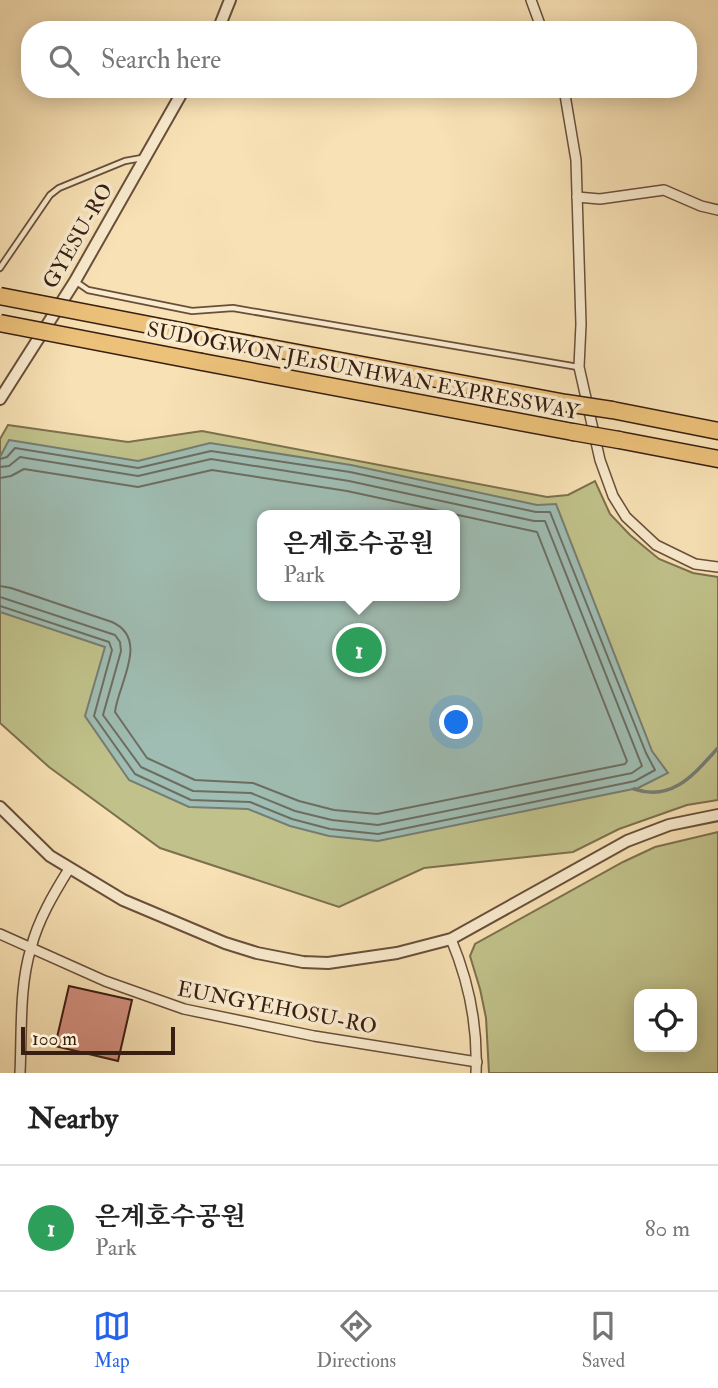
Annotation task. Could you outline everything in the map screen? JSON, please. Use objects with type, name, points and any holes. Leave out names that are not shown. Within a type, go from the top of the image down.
[{"type":"highway","name":"SUDOGWON JE1SUNHWAN EXPRESSWAY","points":[[0,296],[718,431]]},
{"type":"highway","name":"SUDOGWON JE1SUNHWAN EXPRESSWAY","points":[[0,323],[718,459]]},
{"type":"street","points":[[222,21],[230,0]]},
{"type":"street","points":[[531,0],[539,21]]},
{"type":"street","name":"GYESU-RO","points":[[0,399],[75,281],[179,98]]},
{"type":"street","points":[[566,98],[576,160],[581,324],[579,368],[600,460],[613,496],[626,517],[656,545],[695,564],[718,567]]},
{"type":"street","points":[[577,197],[600,199],[664,190],[701,206],[718,210]]},
{"type":"street","points":[[0,807],[36,843],[69,869],[123,900],[225,943],[279,959],[328,963],[365,959],[450,939],[626,841],[669,825],[718,815]]},
{"type":"street","points":[[20,1073],[24,987],[30,948],[69,869]]},
{"type":"street","name":"EUNGYEHOSU-RO","points":[[0,934],[131,991],[184,1009],[314,1036],[477,1062]]},
{"type":"street","points":[[450,939],[468,989],[475,1029],[476,1073]]},
{"type":"lane","points":[[0,268],[50,195],[59,188],[125,161],[146,157]]},
{"type":"lane","points":[[75,281],[88,290],[192,311],[233,308],[579,368]]},
{"type":"green space","points":[[8,425],[128,442],[202,431],[547,497],[568,495],[595,481],[610,514],[659,559],[693,573],[718,577],[718,800],[687,805],[619,829],[573,852],[424,868],[339,907],[160,848],[49,767],[0,723],[0,439]]},
{"type":"green space","points":[[718,832],[718,1073],[489,1073],[486,1018],[470,956],[475,944],[655,847]]},
{"type":"water","points":[[9,440],[138,461],[210,443],[351,465],[537,505],[556,504],[652,751],[668,773],[638,788],[378,841],[329,836],[290,826],[248,809],[189,807],[129,780],[85,716],[105,647],[0,612],[0,457]]},
{"type":"building","points":[[69,986],[132,1000],[118,1061],[55,1046]]},
{"type":"waterway","points":[[634,789],[648,792],[671,789],[691,776],[718,748]]},
{"type":"place","name":"은계호수공원","points":[[359,650]]}]
